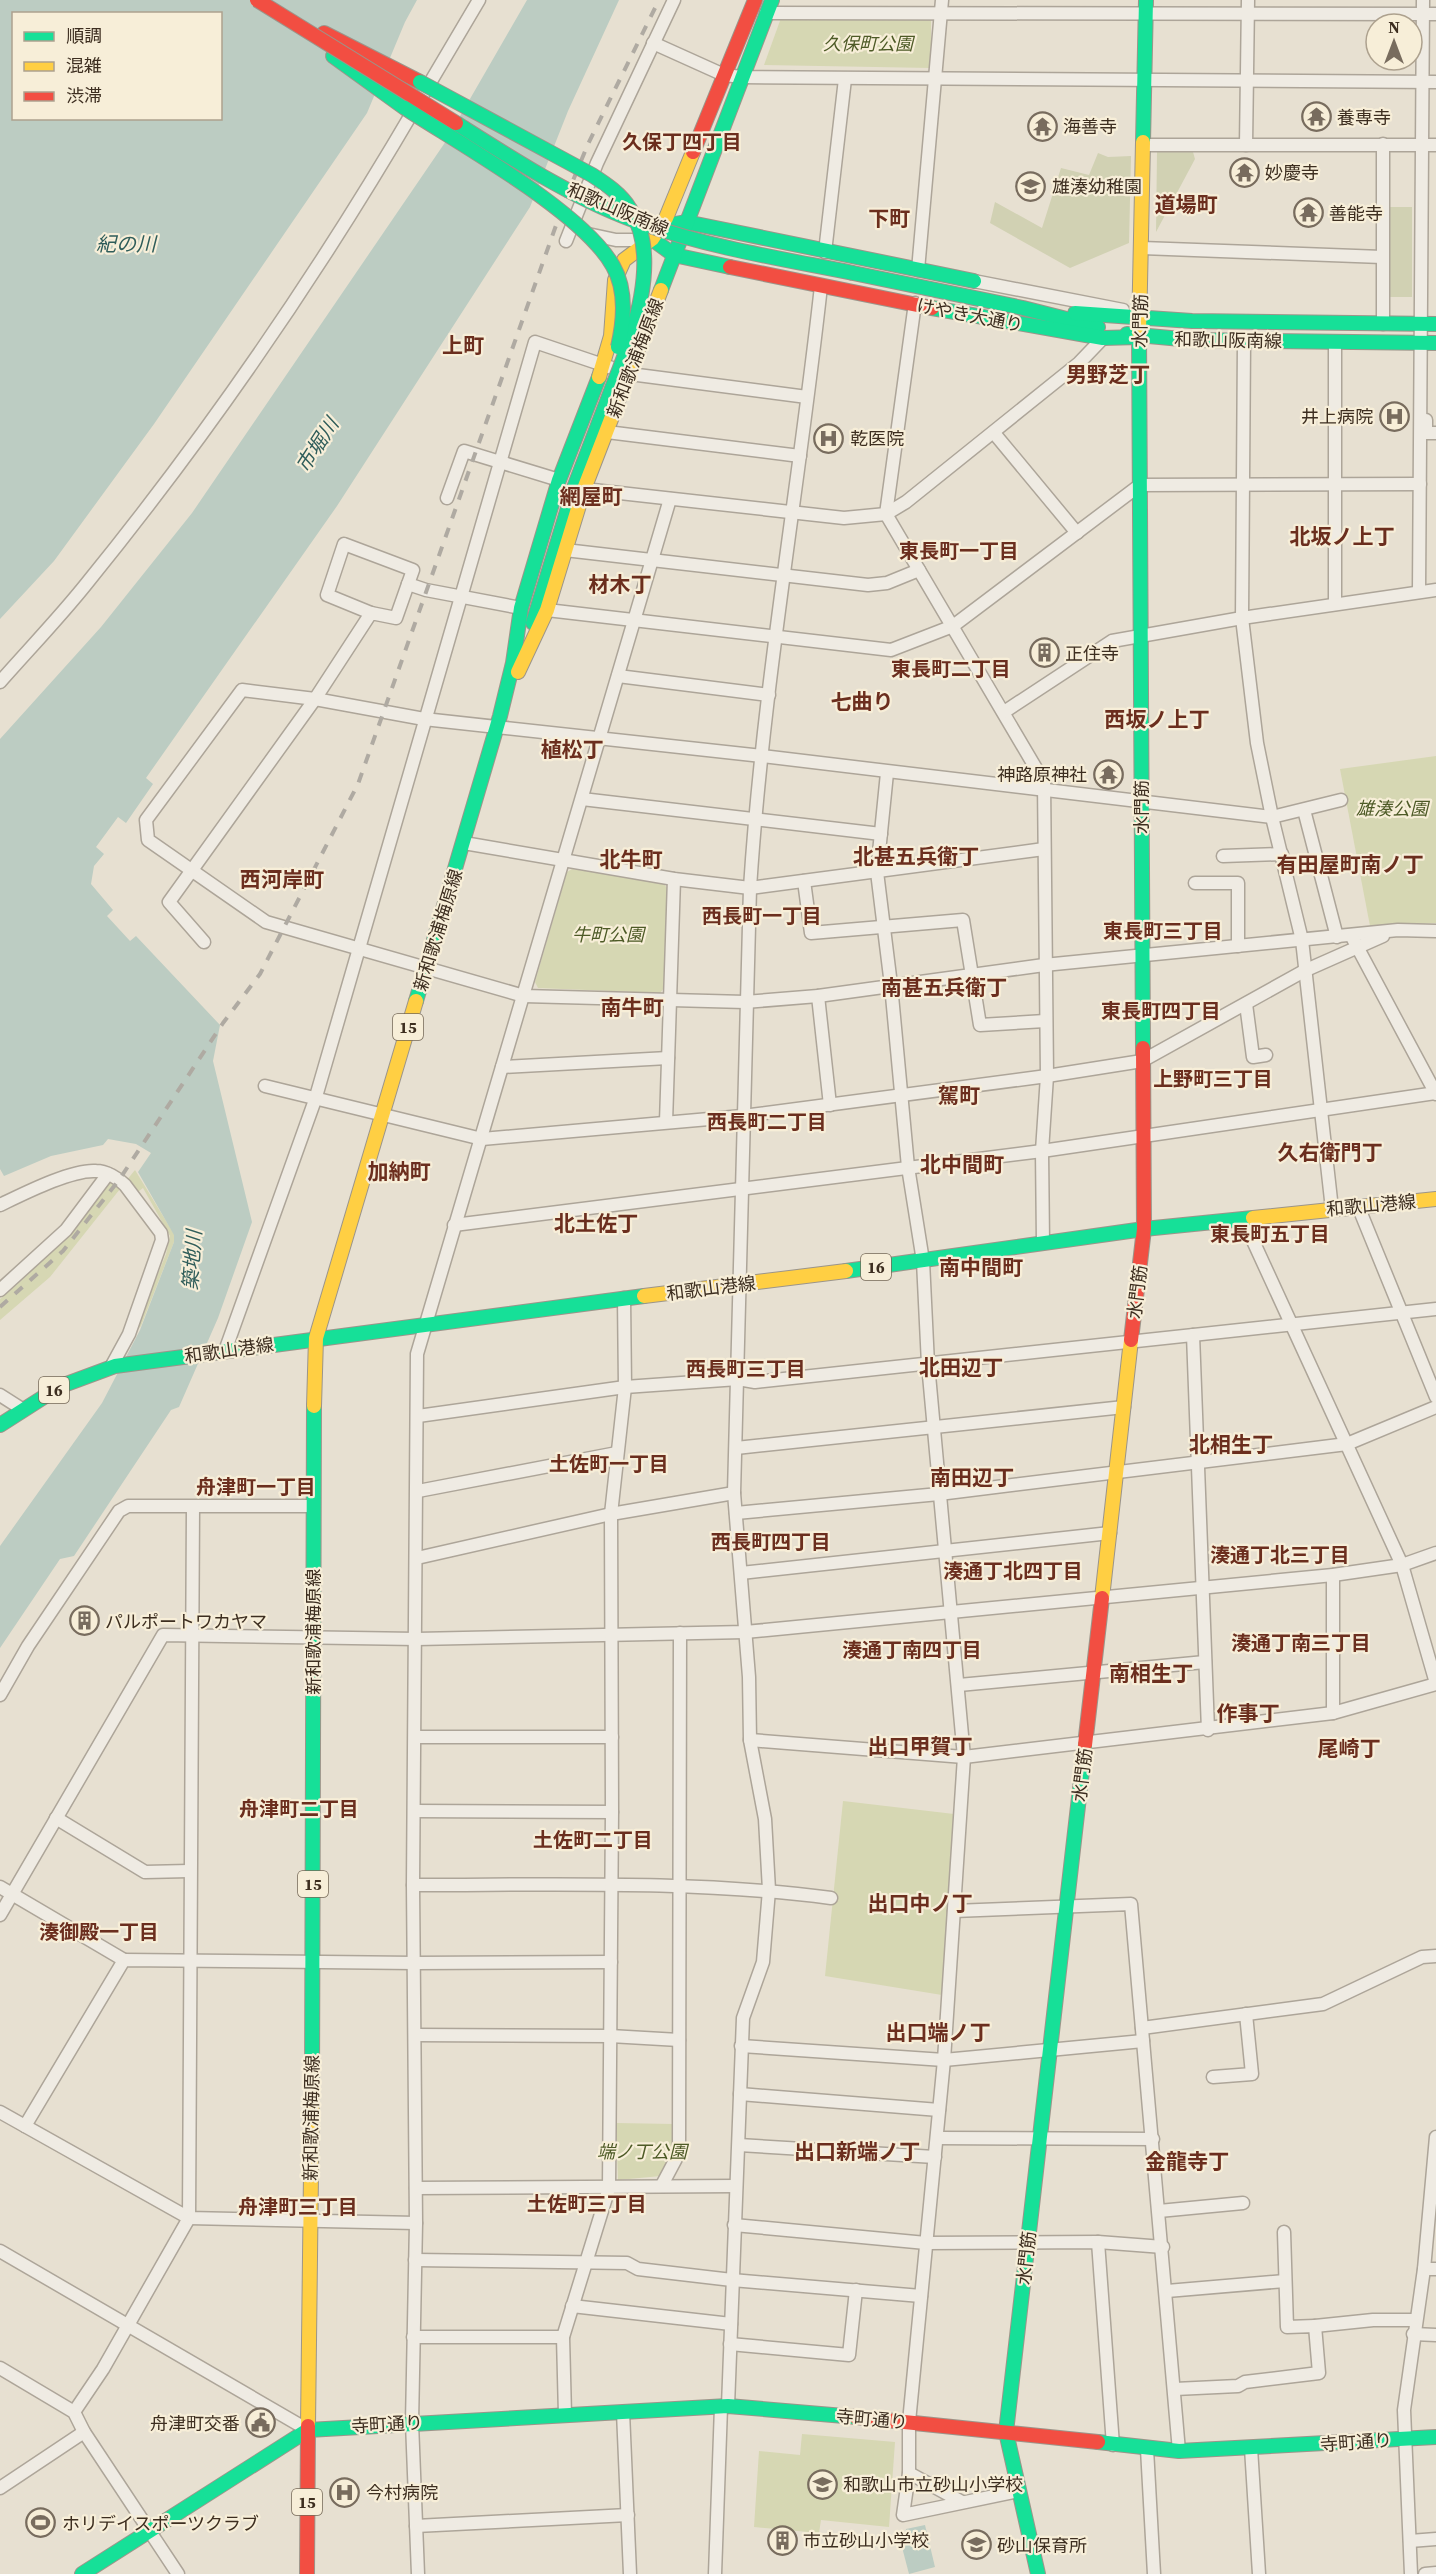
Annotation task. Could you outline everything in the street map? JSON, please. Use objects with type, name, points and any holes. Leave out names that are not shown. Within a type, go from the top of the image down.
[{"type":"main road","points":[[258,0],[420,82],[575,166],[607,186],[630,208],[638,227],[644,252],[645,282],[637,324],[611,382],[517,664]]},
{"type":"main road","points":[[258,0],[405,108],[555,209],[593,238],[613,265],[624,308],[611,382]]},
{"type":"main road","name":"和歌山阪南線","points":[[258,0],[511,158],[591,202],[644,224],[716,245],[1023,308],[1139,337],[1244,342],[1429,343]]},
{"type":"main road","points":[[652,239],[666,218],[755,0]]},
{"type":"main road","name":"新和歌浦梅原線","points":[[307,2574],[314,1637],[312,1506],[316,1338],[517,664],[547,610],[584,489],[769,7]]},
{"type":"main road","name":"水門筋","points":[[1038,2574],[1006,2432],[1144,1229],[1139,337],[1146,7]]},
{"type":"main road","points":[[624,260],[675,224],[686,222]]},
{"type":"main road","name":"けやき大通り","points":[[686,222],[974,281]]},
{"type":"main road","points":[[652,239],[674,255]]},
{"type":"main road","name":"けやき大通り","points":[[674,255],[1047,330],[1103,338],[1139,337]]},
{"type":"main road","name":"新和歌浦梅原線","points":[[517,664],[521,608],[559,480],[603,367],[611,336],[615,280],[624,260]]},
{"type":"main road","name":"和歌山阪南線","points":[[1023,308],[1192,321],[1429,324]]},
{"type":"main road","name":"和歌山港線","points":[[0,1425],[61,1386],[113,1367],[316,1338],[426,1326],[624,1298],[923,1261],[1144,1229],[1436,1199]]},
{"type":"main road","name":"寺町通り","points":[[308,2430],[724,2407],[909,2422],[1179,2451],[1436,2437]]},
{"type":"main road","points":[[82,2574],[150,2528],[308,2430]]},
{"type":"street","points":[[0,682],[86,585],[115,548],[173,473],[273,331],[388,154],[479,0]]},
{"type":"street","points":[[652,239],[616,240],[568,235],[597,163],[674,0]]},
{"type":"street","points":[[918,270],[942,0]]},
{"type":"street","points":[[1246,145],[1248,0]]},
{"type":"street","points":[[769,7],[941,13],[1044,6],[1146,7],[1248,13],[1364,14]]},
{"type":"street","points":[[653,43],[724,75],[742,77],[1436,82]]},
{"type":"street","points":[[1419,592],[1420,387],[1429,343],[1422,145],[1422,72]]},
{"type":"street","points":[[825,252],[845,79]]},
{"type":"street","points":[[1383,144],[1383,324]]},
{"type":"street","points":[[1144,145],[1436,145]]},
{"type":"street","points":[[616,240],[624,260]]},
{"type":"street","points":[[1142,248],[1382,257]]},
{"type":"street","name":"けやき大通り","points":[[974,281],[1105,305],[1140,318]]},
{"type":"street","points":[[715,2574],[724,2407],[730,2344],[743,2018],[763,1962],[769,1890],[765,1819],[750,1740],[745,1632],[734,1493],[745,1002],[750,888],[754,820],[775,636],[794,512],[821,286]]},
{"type":"street","points":[[915,303],[886,514],[1044,782],[1044,965],[1047,1076],[1042,1151],[1044,1242]]},
{"type":"street","points":[[584,489],[844,518],[886,514],[906,502],[994,433],[1079,363],[1103,338]]},
{"type":"street","points":[[225,1351],[315,1100],[535,342],[603,367],[630,374],[807,397]]},
{"type":"street","points":[[1244,342],[1242,618],[1257,743],[1272,818],[1302,940],[1319,1110],[1332,1209]]},
{"type":"street","points":[[1335,342],[1335,604]]},
{"type":"street","points":[[1420,387],[1426,404],[1426,433],[1436,433]]},
{"type":"street","points":[[607,432],[800,456]]},
{"type":"street","points":[[994,433],[1077,533]]},
{"type":"street","points":[[447,498],[464,451],[559,480]]},
{"type":"street","points":[[547,610],[891,650],[953,626],[1140,485],[1420,484]]},
{"type":"street","points":[[418,2574],[412,2423],[416,2223],[413,1885],[417,1639],[417,1353],[670,499]]},
{"type":"street","points":[[344,544],[413,570],[396,618],[370,613],[327,595],[344,544]]},
{"type":"street","points":[[565,550],[868,585],[887,583],[919,570]]},
{"type":"street","points":[[408,584],[460,597],[521,608]]},
{"type":"street","points":[[1004,712],[1112,641],[1140,634],[1436,590]]},
{"type":"street","points":[[204,942],[169,902],[315,699],[370,613]]},
{"type":"street","points":[[618,676],[769,695]]},
{"type":"street","points":[[454,1225],[1042,1151],[1436,1094],[1353,941],[1337,937],[1044,965],[818,996],[745,1002],[668,1001],[524,996],[266,922],[148,840],[146,820],[242,690],[315,699],[424,719],[498,722],[600,739],[762,756],[1272,818],[1341,800]]},
{"type":"street","points":[[887,773],[877,873],[891,985],[908,1167],[923,1261],[928,1364],[964,1757],[944,2060],[909,2422],[909,2473],[903,2515],[1019,2491]]},
{"type":"street","points":[[582,799],[881,834]]},
{"type":"street","points":[[1304,810],[1337,937]]},
{"type":"street","points":[[464,843],[674,879],[750,888],[877,873],[1044,849]]},
{"type":"street","points":[[1223,856],[1282,854]]},
{"type":"street","points":[[666,1122],[668,1001],[674,879]]},
{"type":"street","points":[[804,881],[811,933],[963,920],[980,1025],[1045,1021]]},
{"type":"street","points":[[1195,884],[1238,883],[1238,945]]},
{"type":"street","points":[[265,1086],[482,1139],[743,1116],[830,1105],[1142,1061],[1305,971],[1353,941],[1398,930],[1436,931]]},
{"type":"street","points":[[818,996],[830,1105]]},
{"type":"street","points":[[1246,1004],[1253,1057],[1266,1055]]},
{"type":"street","points":[[502,1067],[668,1059]]},
{"type":"street","points":[[0,1205],[41,1186],[87,1171],[108,1174],[125,1185],[161,1233],[162,1240],[129,1334],[113,1367]]},
{"type":"street","points":[[0,1290],[66,1230],[108,1174]]},
{"type":"street","points":[[1358,1206],[1436,1397]]},
{"type":"street","points":[[750,1740],[964,1757],[1208,1730],[1333,1713],[1436,1684],[1402,1565],[1243,1219]]},
{"type":"street","points":[[565,2415],[563,2337],[609,2187],[612,1812],[611,1514],[625,1387],[624,1298]]},
{"type":"street","points":[[418,1416],[625,1387],[738,1379],[755,1382],[1436,1308]]},
{"type":"street","points":[[1193,1335],[1200,1462],[1208,1730]]},
{"type":"street","points":[[0,1395],[22,1409]]},
{"type":"street","points":[[736,1448],[1124,1407]]},
{"type":"street","points":[[736,1513],[939,1494],[1117,1470],[1347,1444],[1436,1407]]},
{"type":"street","points":[[418,1491],[617,1453]]},
{"type":"street","points":[[417,1558],[611,1514],[734,1493]]},
{"type":"street","points":[[0,1695],[28,1646],[118,1510],[128,1506],[312,1506]]},
{"type":"street","points":[[74,2412],[103,2369],[189,2218],[189,1871],[193,1507]]},
{"type":"street","points":[[741,1573],[1110,1533]]},
{"type":"street","points":[[0,1915],[163,1635],[417,1639],[745,1632],[1333,1575],[1402,1565],[1436,1553]]},
{"type":"street","points":[[1333,1575],[1333,1713]]},
{"type":"street","points":[[662,2185],[679,2153],[680,1633]]},
{"type":"street","points":[[959,1685],[1205,1662]]},
{"type":"street","points":[[416,1737],[612,1737]]},
{"type":"street","points":[[415,1811],[612,1812]]},
{"type":"street","points":[[56,1818],[145,1872],[189,1871]]},
{"type":"street","points":[[413,1885],[678,1886],[769,1890],[831,1898]]},
{"type":"street","points":[[0,1887],[124,1960],[415,1963],[611,1962]]},
{"type":"street","points":[[954,1911],[1131,1904],[1160,2211],[1179,2451]]},
{"type":"street","points":[[1142,2028],[1323,2004],[1422,1957],[1436,1956]]},
{"type":"street","points":[[25,2126],[124,1960]]},
{"type":"street","points":[[1213,2077],[1252,2074],[1246,2014]]},
{"type":"street","points":[[416,2035],[610,2036],[679,2040]]},
{"type":"street","points":[[741,2046],[944,2060],[1143,2042]]},
{"type":"street","points":[[740,2094],[939,2110]]},
{"type":"street","points":[[0,2112],[189,2218],[309,2223],[416,2223]]},
{"type":"street","points":[[1411,2574],[1404,2410],[1413,2334],[1430,2269],[1436,2137]]},
{"type":"street","points":[[937,2138],[1153,2139]]},
{"type":"street","points":[[739,2145],[935,2157]]},
{"type":"street","points":[[416,2187],[736,2186]]},
{"type":"street","points":[[1160,2211],[1243,2203]]},
{"type":"street","points":[[734,2225],[926,2243],[1098,2242],[1163,2247]]},
{"type":"street","points":[[1284,2232],[1287,2327],[1373,2320],[1416,2320]]},
{"type":"street","points":[[1098,2242],[1113,2445]]},
{"type":"street","points":[[0,2251],[308,2430]]},
{"type":"street","points":[[415,2260],[627,2263],[638,2269],[732,2280],[921,2296]]},
{"type":"street","points":[[1167,2291],[1285,2281]]},
{"type":"street","points":[[730,2344],[849,2355],[856,2290]]},
{"type":"street","points":[[572,2306],[731,2324]]},
{"type":"street","points":[[1175,2389],[1238,2386],[1245,2382],[1319,2373],[1315,2326]]},
{"type":"street","points":[[1413,2334],[1436,2335]]},
{"type":"street","points":[[413,2337],[563,2337]]},
{"type":"street","points":[[0,2368],[74,2412],[84,2432],[150,2528],[178,2574]]},
{"type":"street","points":[[623,2412],[630,2574]]},
{"type":"street","points":[[0,2488],[84,2432]]},
{"type":"street","points":[[1251,2448],[1259,2574]]},
{"type":"street","points":[[1147,2449],[1154,2574]]},
{"type":"street","points":[[909,2473],[962,2502]]},
{"type":"street","points":[[416,2526],[628,2515]]},
{"type":"street","points":[[1410,2541],[1436,2539]]},
{"type":"street","points":[[1425,2574],[1436,2573]]},
{"type":"green space","name":"久保町公園","points":[[781,18],[931,19],[931,68],[764,65]]},
{"type":"green space","points":[[1157,152],[1193,152],[1195,159],[1156,232]]},
{"type":"green space","points":[[1098,153],[1108,157],[1131,156],[1129,243],[1070,268],[990,223],[995,202],[1042,228],[1061,168],[1089,175]]},
{"type":"green space","points":[[1388,207],[1412,207],[1412,297],[1387,297]]},
{"type":"green space","name":"雄湊公園","points":[[1436,756],[1436,923],[1370,926],[1340,769]]},
{"type":"green space","name":"牛町公園","points":[[572,869],[663,883],[667,888],[664,988],[660,993],[538,988],[535,982],[567,872]]},
{"type":"green space","points":[[135,1170],[174,1234],[174,1242],[141,1326],[133,1335],[166,1254],[170,1236],[143,1188],[135,1194],[126,1181]]},
{"type":"green space","points":[[109,1181],[120,1189],[50,1277],[0,1320],[0,1299],[58,1243]]},
{"type":"green space","points":[[843,1801],[954,1814],[942,1995],[825,1976]]},
{"type":"green space","name":"端ノ丁公園","points":[[616,2123],[674,2124],[674,2147],[661,2176],[618,2180]]},
{"type":"green space","points":[[802,2434],[895,2442],[889,2527],[821,2520],[819,2533],[754,2527],[759,2451],[800,2455]]},
{"type":"water","name":"紀の川","points":[[0,0],[417,0],[405,22],[367,113],[154,424],[54,561],[0,619]]},
{"type":"water","points":[[527,0],[619,0],[568,111],[530,207],[337,506],[146,778],[153,784],[126,823],[118,817],[96,847],[104,854],[94,866],[91,884],[113,910],[107,916],[130,941],[136,936],[220,1025],[213,1061],[252,1222],[218,1318],[179,1407],[171,1410],[74,1556],[60,1559],[0,1648],[0,1546],[102,1403],[140,1330],[174,1242],[174,1235],[138,1172],[151,1153],[136,1144],[108,1139],[103,1145],[51,1156],[4,1176],[0,1169],[0,739],[101,627],[192,513],[444,144]]},
{"type":"water","points":[[925,2525],[935,2567],[909,2574],[903,2551],[906,2529]]},
{"type":"railway","points":[[0,1307],[63,1251],[119,1180],[223,1023],[260,974],[358,784],[565,200],[588,144],[659,0]]},
{"type":"traffic: fast","points":[[661,290],[772,0]]},
{"type":"traffic: fast","points":[[1143,142],[1146,0]]},
{"type":"traffic: fast","points":[[333,56],[405,108]]},
{"type":"traffic: fast","points":[[420,82],[592,175],[618,194],[630,209],[639,228],[644,250],[644,273],[636,320],[614,383]]},
{"type":"traffic: fast","points":[[405,108],[549,202],[598,245],[613,266],[621,285],[623,316],[618,347]]},
{"type":"traffic: fast","points":[[456,123],[547,179],[619,215],[722,246],[853,273]]},
{"type":"traffic: fast","points":[[730,267],[674,255],[652,239],[675,224],[686,222],[974,281]]},
{"type":"traffic: fast","points":[[853,273],[1023,308],[1098,327]]},
{"type":"traffic: fast","points":[[932,308],[1103,338],[1139,337]]},
{"type":"traffic: fast","points":[[1075,313],[1192,321],[1436,324]]},
{"type":"traffic: fast","points":[[1139,332],[1143,1048]]},
{"type":"traffic: fast","points":[[1127,334],[1192,340],[1436,343]]},
{"type":"traffic: fast","points":[[416,1001],[500,716],[513,663],[521,608],[559,480],[599,377]]},
{"type":"traffic: fast","points":[[533,623],[575,485],[614,383]]},
{"type":"traffic: fast","points":[[846,1271],[1144,1229],[1253,1218]]},
{"type":"traffic: fast","points":[[0,1425],[61,1386],[115,1366],[644,1296]]},
{"type":"traffic: fast","points":[[312,2089],[314,1406]]},
{"type":"traffic: fast","points":[[1038,2574],[1006,2432],[1085,1745]]},
{"type":"traffic: fast","points":[[82,2574],[308,2430],[728,2406],[856,2417]]},
{"type":"traffic: fast","points":[[1098,2442],[1179,2451],[1436,2437]]},
{"type":"traffic: slow","points":[[1139,332],[1143,142]]},
{"type":"traffic: slow","points":[[599,377],[611,336],[615,280],[624,260],[652,239],[666,218],[693,152]]},
{"type":"traffic: slow","points":[[518,672],[547,610],[584,489],[661,290]]},
{"type":"traffic: slow","points":[[314,1406],[316,1338],[416,1001]]},
{"type":"traffic: slow","points":[[1253,1218],[1436,1199]]},
{"type":"traffic: slow","points":[[644,1296],[846,1271]]},
{"type":"traffic: slow","points":[[1102,1598],[1131,1340]]},
{"type":"traffic: slow","points":[[308,2426],[312,2089]]},
{"type":"traffic: jam","points":[[257,0],[456,123]]},
{"type":"traffic: jam","points":[[693,152],[755,0]]},
{"type":"traffic: jam","points":[[324,33],[420,82]]},
{"type":"traffic: jam","points":[[730,267],[932,308]]},
{"type":"traffic: jam","points":[[1131,1340],[1144,1229],[1143,1048]]},
{"type":"traffic: jam","points":[[1085,1745],[1102,1598]]},
{"type":"traffic: jam","points":[[856,2417],[1098,2442]]},
{"type":"traffic: jam","points":[[307,2574],[308,2426]]},
{"type":"place","name":"養専寺","points":[[1316,117]]},
{"type":"place","name":"海善寺","points":[[1042,126]]},
{"type":"place","name":"妙慶寺","points":[[1244,172]]},
{"type":"place","name":"雄湊幼稚園","points":[[1031,186]]},
{"type":"place","name":"善能寺","points":[[1308,213]]},
{"type":"place","name":"井上病院","points":[[1394,416]]},
{"type":"place","name":"乾医院","points":[[829,438]]},
{"type":"place","name":"正住寺","points":[[1044,653]]},
{"type":"place","name":"神路原神社","points":[[1108,774]]},
{"type":"place","name":"パルポートワカヤマ","points":[[84,1621]]},
{"type":"place","name":"舟津町交番","points":[[261,2423]]},
{"type":"place","name":"和歌山市立砂山小学校","points":[[822,2484]]},
{"type":"place","name":"今村病院","points":[[345,2492]]},
{"type":"place","name":"ホリデイスポーツクラブ","points":[[41,2523]]},
{"type":"place","name":"市立砂山小学校","points":[[782,2540]]},
{"type":"place","name":"砂山保育所","points":[[976,2545]]},
{"type":"district","name":"久保丁四丁目","points":[[682,142]]},
{"type":"district","name":"道場町","points":[[1186,204]]},
{"type":"district","name":"下町","points":[[889,218]]},
{"type":"district","name":"上町","points":[[463,345]]},
{"type":"district","name":"男野芝丁","points":[[1108,374]]},
{"type":"district","name":"網屋町","points":[[591,496]]},
{"type":"district","name":"北坂ノ上丁","points":[[1342,536]]},
{"type":"district","name":"東長町一丁目","points":[[959,551]]},
{"type":"district","name":"材木丁","points":[[620,584]]},
{"type":"district","name":"東長町二丁目","points":[[951,669]]},
{"type":"district","name":"七曲り","points":[[862,701]]},
{"type":"district","name":"西坂ノ上丁","points":[[1157,719]]},
{"type":"district","name":"植松丁","points":[[572,749]]},
{"type":"district","name":"北甚五兵衛丁","points":[[916,856]]},
{"type":"district","name":"北牛町","points":[[631,859]]},
{"type":"district","name":"有田屋町南ノ丁","points":[[1350,864]]},
{"type":"district","name":"西河岸町","points":[[282,879]]},
{"type":"district","name":"西長町一丁目","points":[[762,916]]},
{"type":"district","name":"東長町三丁目","points":[[1163,931]]},
{"type":"district","name":"南甚五兵衛丁","points":[[944,987]]},
{"type":"district","name":"南牛町","points":[[632,1007]]},
{"type":"district","name":"東長町四丁目","points":[[1161,1011]]},
{"type":"district","name":"上野町三丁目","points":[[1213,1079]]},
{"type":"district","name":"駕町","points":[[959,1095]]},
{"type":"district","name":"西長町二丁目","points":[[767,1122]]},
{"type":"district","name":"久右衛門丁","points":[[1330,1152]]},
{"type":"district","name":"北中間町","points":[[962,1164]]},
{"type":"district","name":"加納町","points":[[399,1171]]},
{"type":"district","name":"北土佐丁","points":[[596,1223]]},
{"type":"district","name":"東長町五丁目","points":[[1270,1234]]},
{"type":"district","name":"南中間町","points":[[981,1267]]},
{"type":"district","name":"北田辺丁","points":[[961,1367]]},
{"type":"district","name":"西長町三丁目","points":[[746,1369]]},
{"type":"district","name":"北相生丁","points":[[1231,1444]]},
{"type":"district","name":"土佐町一丁目","points":[[609,1464]]},
{"type":"district","name":"南田辺丁","points":[[972,1477]]},
{"type":"district","name":"舟津町一丁目","points":[[256,1487]]},
{"type":"district","name":"西長町四丁目","points":[[771,1542]]},
{"type":"district","name":"湊通丁北三丁目","points":[[1280,1555]]},
{"type":"district","name":"湊通丁北四丁目","points":[[1013,1571]]},
{"type":"district","name":"湊通丁南三丁目","points":[[1301,1643]]},
{"type":"district","name":"湊通丁南四丁目","points":[[912,1650]]},
{"type":"district","name":"南相生丁","points":[[1151,1673]]},
{"type":"district","name":"作事丁","points":[[1248,1713]]},
{"type":"district","name":"出口甲賀丁","points":[[920,1746]]},
{"type":"district","name":"尾崎丁","points":[[1349,1748]]},
{"type":"district","name":"舟津町二丁目","points":[[299,1809]]},
{"type":"district","name":"土佐町二丁目","points":[[593,1840]]},
{"type":"district","name":"出口中ノ丁","points":[[920,1903]]},
{"type":"district","name":"湊御殿一丁目","points":[[99,1932]]},
{"type":"district","name":"出口端ノ丁","points":[[938,2032]]},
{"type":"district","name":"出口新端ノ丁","points":[[857,2151]]},
{"type":"district","name":"金龍寺丁","points":[[1187,2161]]},
{"type":"district","name":"土佐町三丁目","points":[[587,2204]]},
{"type":"district","name":"舟津町三丁目","points":[[298,2207]]},
{"type":"water label","name":"市堀川","points":[[317,445]]},
{"type":"water label","name":"築地川","points":[[192,1260]]}]
